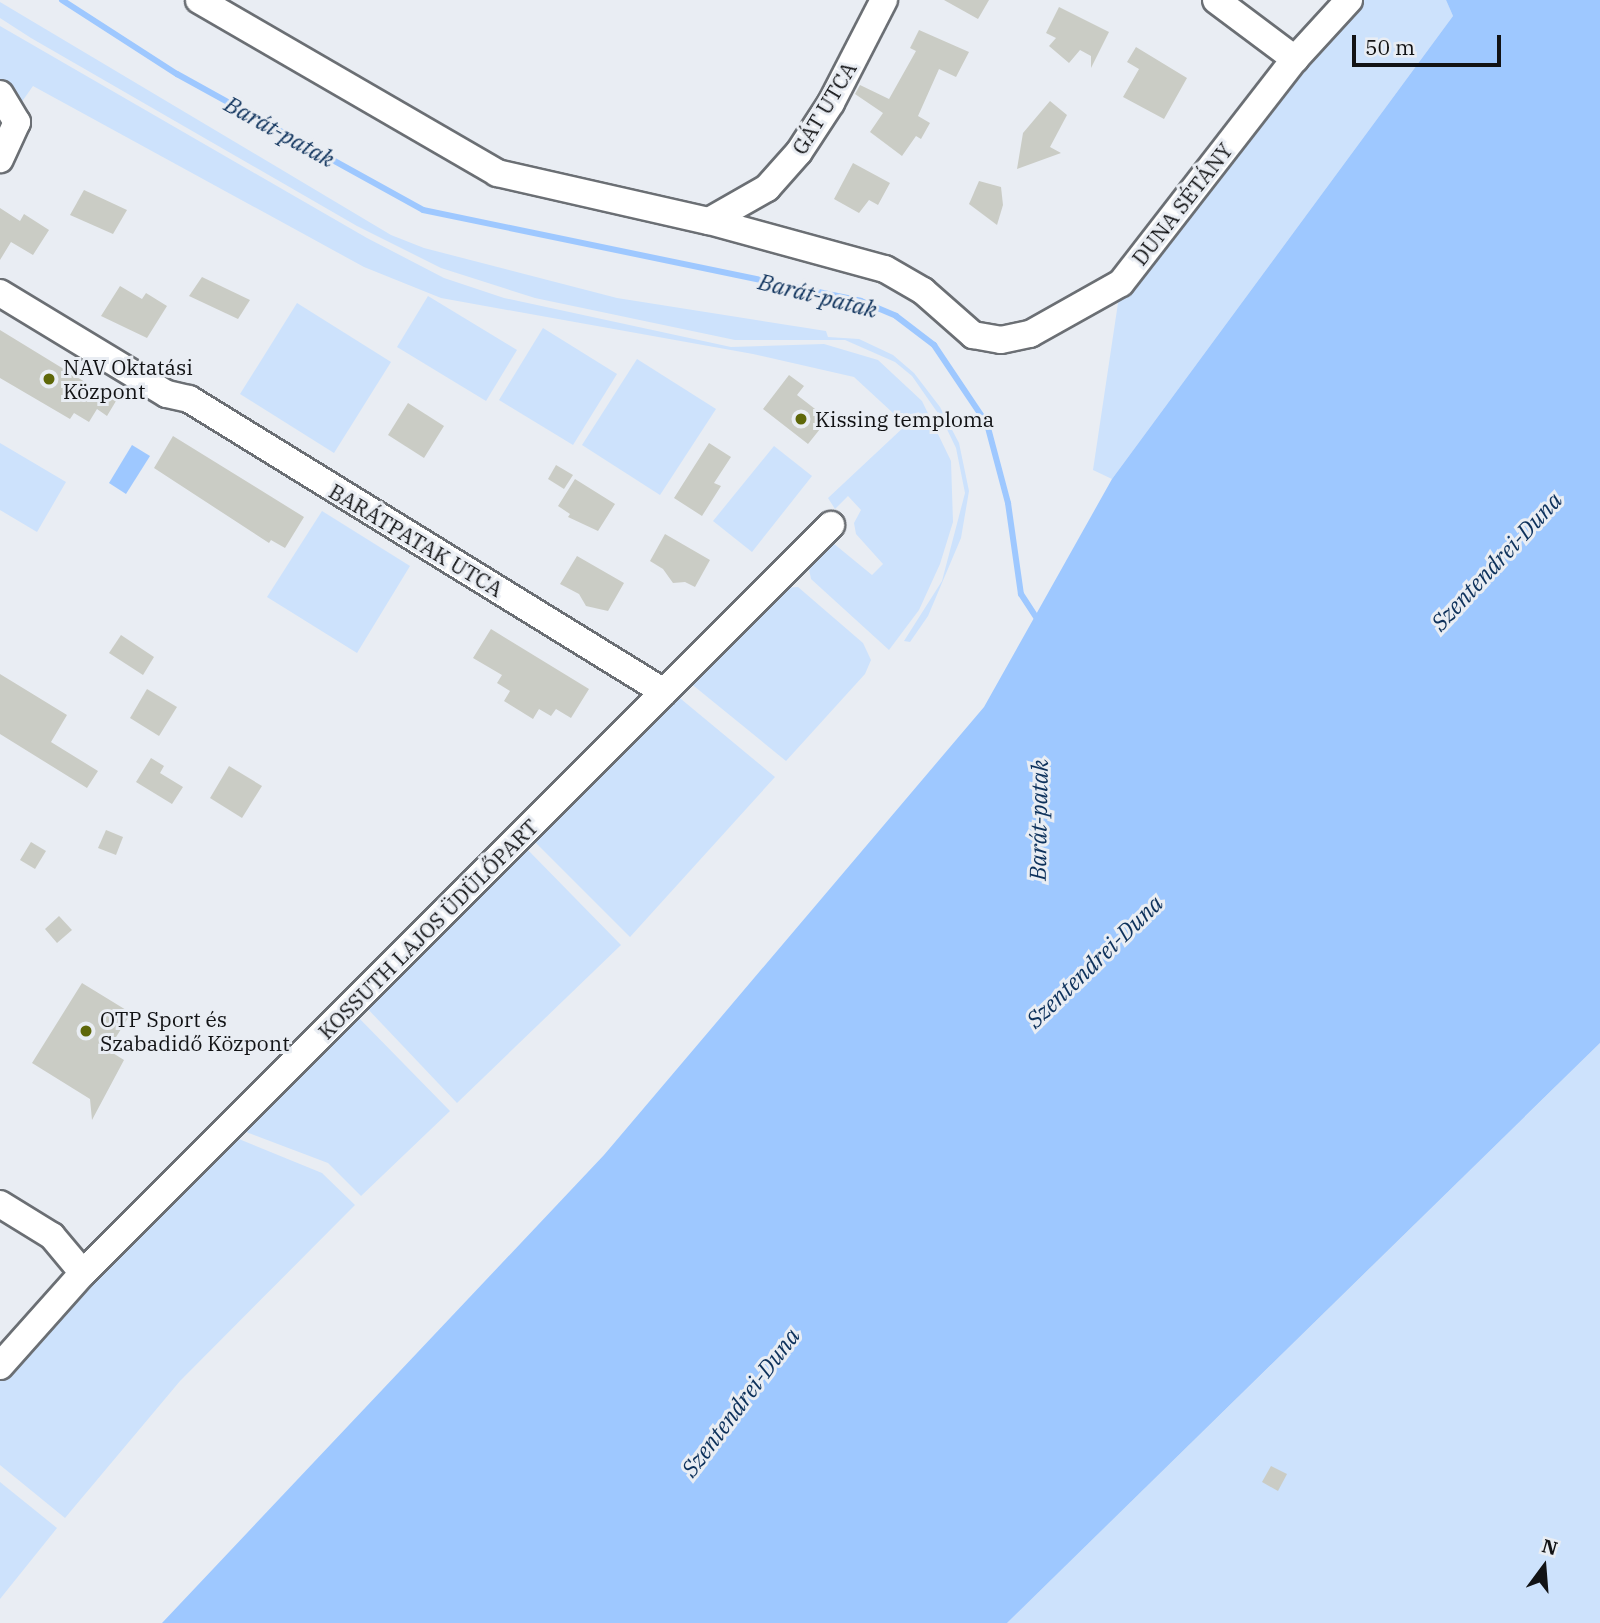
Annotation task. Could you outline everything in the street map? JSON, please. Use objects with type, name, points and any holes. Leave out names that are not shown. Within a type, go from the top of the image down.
[{"type":"street","points":[[199,0],[497,173],[709,221]]},
{"type":"street","name":"GÁT UTCA","points":[[709,221],[767,188],[799,152],[831,103],[884,0]]},
{"type":"street","points":[[1216,0],[1295,59]]},
{"type":"street","name":"DUNA SÉTÁNY","points":[[709,221],[885,269],[923,291],[973,335],[1001,340],[1030,334],[1121,283],[1295,59],[1349,0]]},
{"type":"street","points":[[0,94],[17,122],[0,159]]},
{"type":"street","name":"BARÁTPATAK UTCA","points":[[0,293],[167,394],[178,411],[659,698]]},
{"type":"street","name":"KOSSUTH LAJOS ÜDÜLŐPART","points":[[0,1366],[83,1273],[831,525]]},
{"type":"street","points":[[0,1204],[51,1236],[83,1273]]},
{"type":"shaded area","points":[[1349,0],[1446,0],[1453,16],[1112,479],[1093,470],[1121,283]]},
{"type":"shaded area","points":[[0,2],[391,235],[424,248],[617,298],[826,331],[828,337],[859,339],[893,355],[914,373],[940,407],[959,443],[969,491],[961,538],[928,616],[910,642],[904,641],[942,581],[965,493],[956,448],[942,419],[912,376],[895,362],[845,340],[735,340],[535,298],[441,268],[357,226],[31,38],[0,18]]},
{"type":"shaded area","points":[[0,26],[367,238],[444,278],[504,298],[731,347],[824,344],[878,360],[922,401],[951,461],[953,522],[940,564],[919,610],[889,650],[811,579],[808,564],[817,547],[833,543],[872,575],[883,564],[856,534],[854,523],[861,510],[848,496],[835,509],[828,498],[906,425],[854,377],[753,354],[441,298],[364,267],[33,86],[21,103],[0,89]]},
{"type":"shaded area","points":[[428,296],[517,350],[486,401],[397,347]]},
{"type":"shaded area","points":[[297,303],[391,362],[334,453],[240,394]]},
{"type":"shaded area","points":[[543,328],[617,374],[573,445],[499,400]]},
{"type":"shaded area","points":[[637,359],[716,409],[660,495],[582,445]]},
{"type":"shaded area","points":[[0,443],[66,482],[37,532],[0,510]]},
{"type":"shaded area","points":[[774,446],[812,476],[752,552],[713,521]]},
{"type":"shaded area","points":[[322,511],[410,566],[357,653],[267,597]]},
{"type":"shaded area","points":[[798,587],[863,643],[871,660],[865,674],[786,761],[689,682],[783,588]]},
{"type":"shaded area","points":[[675,694],[775,777],[630,937],[532,839]]},
{"type":"shaded area","points":[[525,847],[621,945],[457,1103],[365,1006]]},
{"type":"shaded area","points":[[356,1015],[450,1111],[361,1196],[328,1163],[241,1130]]},
{"type":"shaded area","points":[[1600,1043],[1600,1623],[1007,1623],[1410,1229]]},
{"type":"shaded area","points":[[234,1137],[322,1173],[355,1205],[180,1381],[65,1518],[0,1465],[0,1377]]},
{"type":"shaded area","points":[[0,1482],[57,1528],[0,1599]]},
{"type":"water","name":"Szentendrei-Duna","points":[[1446,0],[1600,0],[1600,1043],[1007,1623],[162,1623],[604,1155],[984,707],[1112,479],[1453,16]]},
{"type":"water","points":[[132,445],[150,456],[126,494],[109,483]]},
{"type":"building","points":[[944,0],[989,0],[978,19]]},
{"type":"building","points":[[1059,7],[1109,32],[1091,68],[1091,56],[1080,50],[1069,63],[1049,46],[1056,38],[1046,33]]},
{"type":"building","points":[[919,30],[969,52],[956,77],[939,69],[918,116],[930,123],[921,139],[916,136],[902,156],[870,132],[883,113],[855,94],[860,85],[889,99],[916,51],[910,48]]},
{"type":"building","points":[[1136,47],[1187,78],[1164,119],[1123,97],[1139,69],[1127,62]]},
{"type":"building","points":[[1050,101],[1067,115],[1050,147],[1061,153],[1017,169],[1023,133]]},
{"type":"building","points":[[853,163],[890,183],[878,205],[869,200],[859,213],[834,199]]},
{"type":"building","points":[[979,181],[1001,187],[1003,205],[997,225],[969,204]]},
{"type":"building","points":[[84,190],[127,210],[113,234],[70,215]]},
{"type":"building","points":[[0,208],[20,221],[24,214],[49,230],[33,255],[11,242],[0,260]]},
{"type":"building","points":[[202,277],[250,300],[238,319],[189,296]]},
{"type":"building","points":[[120,286],[142,299],[146,293],[167,306],[147,338],[101,316]]},
{"type":"building","name":"NAV Oktatási Központ","points":[[0,330],[116,401],[107,416],[97,409],[89,422],[74,413],[70,419],[0,378]]},
{"type":"building","points":[[789,375],[804,386],[797,395],[828,419],[808,444],[763,409]]},
{"type":"building","points":[[408,403],[444,426],[424,458],[388,435]]},
{"type":"building","points":[[173,436],[304,517],[285,548],[271,540],[269,543],[154,468]]},
{"type":"building","points":[[709,443],[731,457],[714,483],[721,486],[702,516],[674,498]]},
{"type":"building","points":[[556,465],[573,475],[564,489],[548,479]]},
{"type":"building","points":[[575,479],[615,504],[598,531],[568,517],[570,514],[558,506]]},
{"type":"building","points":[[665,534],[710,560],[695,587],[685,582],[673,583],[663,569],[650,561]]},
{"type":"building","points":[[577,556],[624,583],[608,611],[586,606],[579,594],[560,584]]},
{"type":"building","points":[[491,629],[589,689],[571,718],[556,709],[551,716],[539,709],[533,719],[504,701],[510,691],[497,683],[502,675],[473,658]]},
{"type":"building","points":[[121,635],[154,657],[143,675],[109,653]]},
{"type":"building","points":[[0,674],[67,715],[51,742],[98,771],[87,788],[0,734]]},
{"type":"building","points":[[147,689],[177,707],[159,736],[130,718]]},
{"type":"building","points":[[151,758],[164,766],[160,773],[183,787],[172,804],[136,782]]},
{"type":"building","points":[[229,766],[262,786],[242,818],[210,798]]},
{"type":"building","points":[[106,830],[123,837],[116,855],[98,848]]},
{"type":"building","points":[[31,842],[46,851],[35,869],[20,860]]},
{"type":"building","points":[[59,916],[72,930],[57,943],[45,929]]},
{"type":"building","name":"OTP Sport és Szabadidő Központ","points":[[82,983],[131,1013],[108,1050],[124,1060],[92,1120],[90,1099],[32,1063]]},
{"type":"building","points":[[1271,1466],[1287,1474],[1278,1491],[1262,1482]]},
{"type":"waterway","name":"Barát-patak","points":[[62,0],[177,74],[423,210],[861,301],[896,316],[934,345],[987,424],[1008,503],[1021,594],[1039,622]]},
{"type":"place","name":"NAV Oktatási Központ","points":[[49,379]]},
{"type":"place","name":"Kissing temploma","points":[[801,419]]},
{"type":"place","name":"OTP Sport és Szabadidő Központ","points":[[86,1031]]}]
